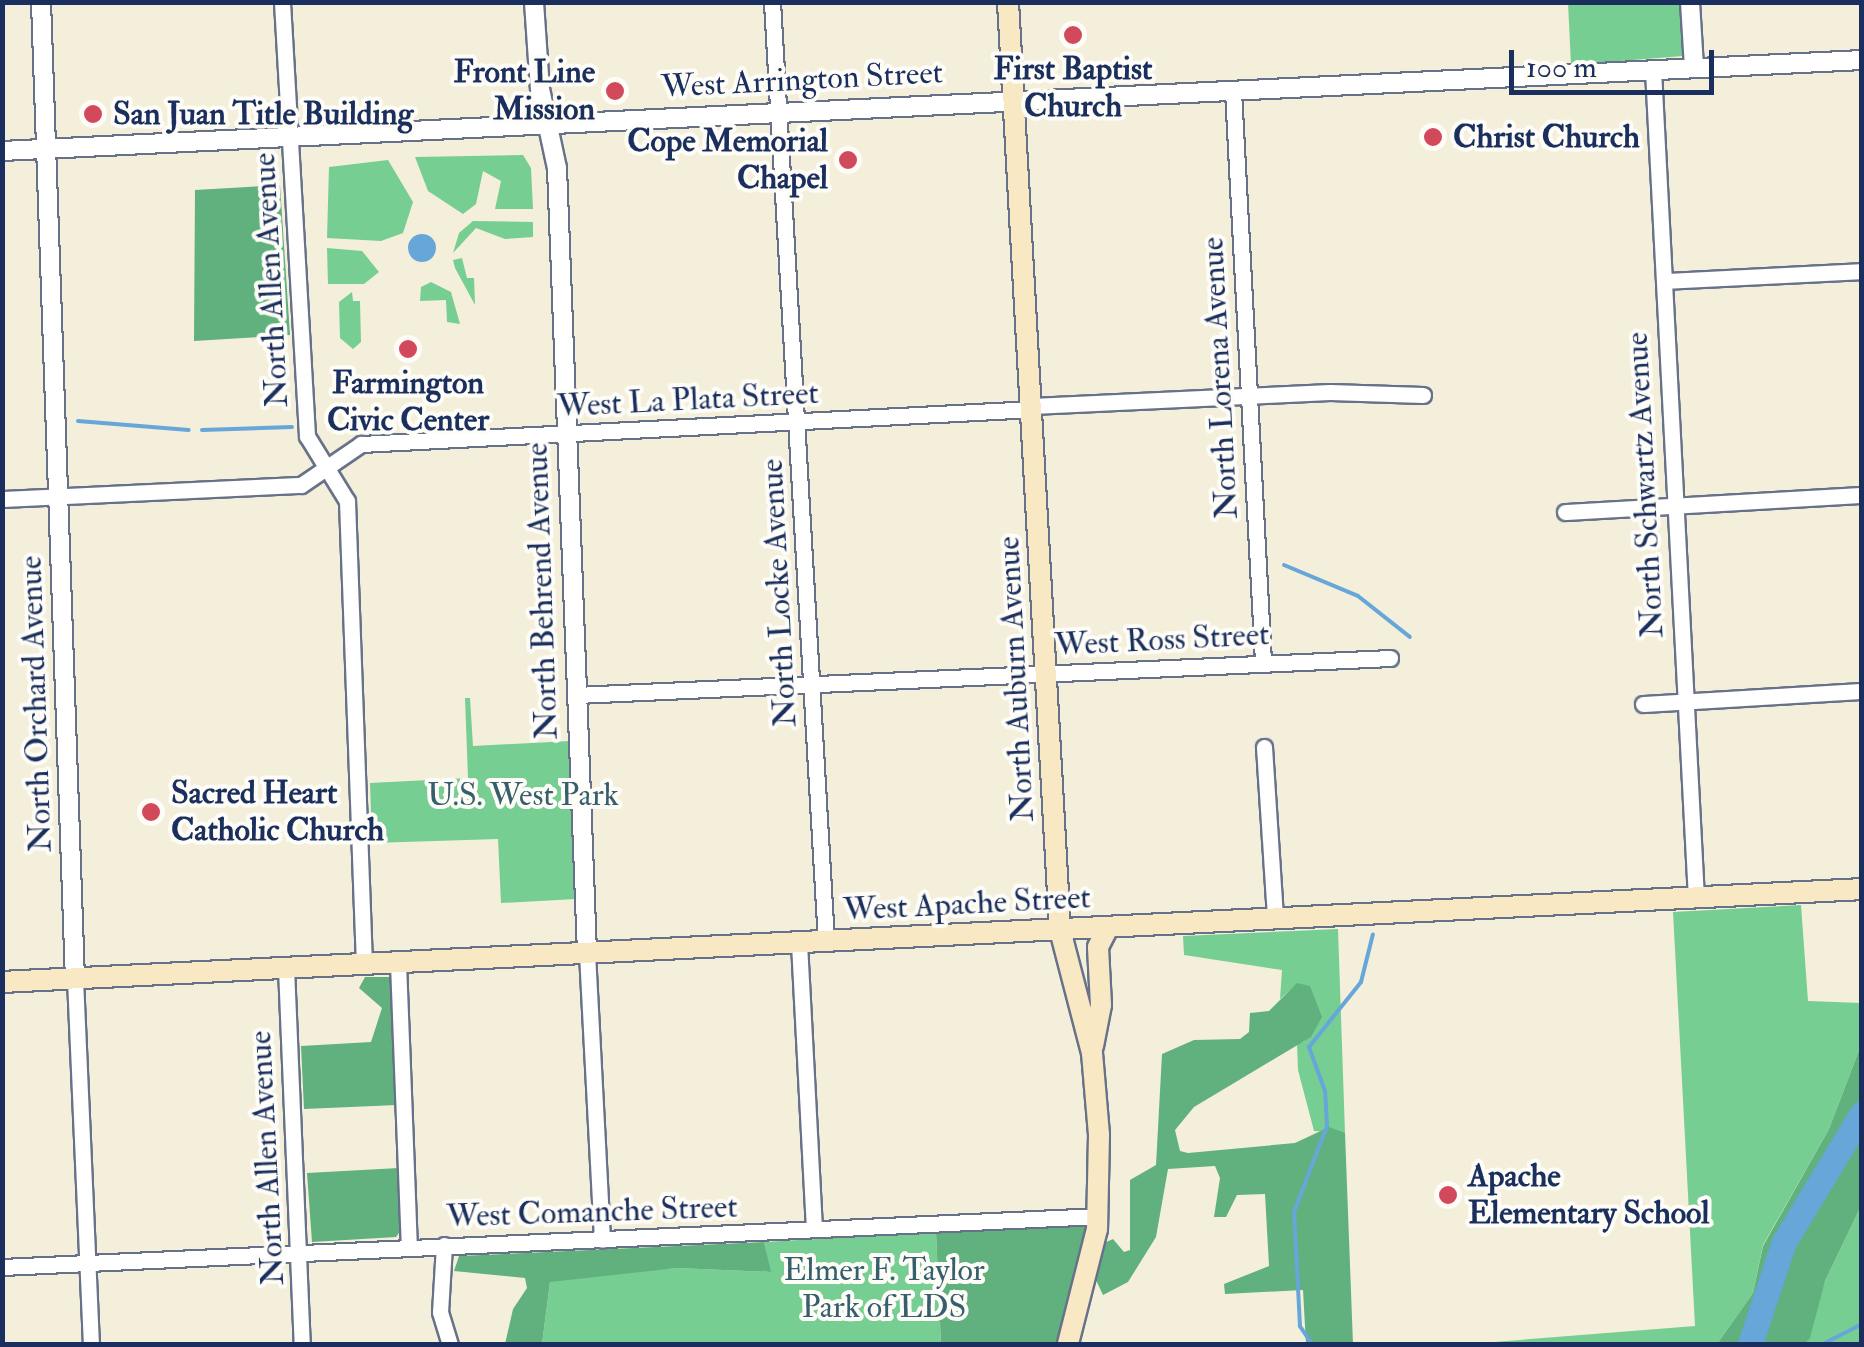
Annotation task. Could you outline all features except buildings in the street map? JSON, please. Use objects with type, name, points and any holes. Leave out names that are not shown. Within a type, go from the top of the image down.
[{"type":"main road","name":"North Auburn Avenue","points":[[1008,2],[1060,930],[1092,1053],[1098,1216],[1068,1344]]},
{"type":"main road","name":"West Apache Street","points":[[2,982],[1862,890]]},
{"type":"main road","points":[[1092,1053],[1101,1005],[1098,947],[1108,927]]},
{"type":"street","name":"North Orchard Avenue","points":[[41,2],[91,1344]]},
{"type":"street","name":"North Allen Avenue","points":[[282,2],[307,436],[347,502],[364,964]]},
{"type":"street","name":"North Behrend Avenue","points":[[534,2],[557,168],[576,695],[602,1240]]},
{"type":"street","name":"North Locke Avenue","points":[[772,2],[826,941]]},
{"type":"street","points":[[1690,2],[1694,68]]},
{"type":"street","name":"West Arrington Street","points":[[2,151],[1862,60]]},
{"type":"street","name":"North Schwartz Avenue","points":[[1653,70],[1696,898]]},
{"type":"street","name":"North Lorena Avenue","points":[[1233,90],[1264,662]]},
{"type":"street","points":[[1666,281],[1862,271]]},
{"type":"street","name":"West La Plata Street","points":[[2,499],[301,486],[360,444],[1248,396],[1423,395]]},
{"type":"street","points":[[1565,512],[1862,495]]},
{"type":"street","name":"West Ross Street","points":[[576,695],[1390,658]]},
{"type":"street","points":[[1643,704],[1862,690]]},
{"type":"street","points":[[1264,747],[1275,919]]},
{"type":"street","points":[[799,942],[814,1229]]},
{"type":"street","points":[[398,963],[409,1247]]},
{"type":"street","name":"North Allen Avenue","points":[[286,968],[302,1344]]},
{"type":"street","name":"West Comanche Street","points":[[2,1267],[1098,1216]]},
{"type":"street","points":[[444,1245],[440,1312],[450,1344]]},
{"type":"green space","points":[[1568,3],[1681,3],[1683,56],[1571,65]]},
{"type":"green space","points":[[523,155],[531,168],[533,209],[495,209],[501,181],[483,171],[476,204],[463,214],[428,191],[415,157]]},
{"type":"green space","points":[[388,160],[413,202],[403,233],[381,241],[327,238],[329,167]]},
{"type":"green space","points":[[280,185],[290,335],[194,341],[195,190]]},
{"type":"green space","points":[[473,221],[533,222],[533,237],[505,239],[476,228],[453,253],[459,233]]},
{"type":"green space","points":[[327,248],[362,251],[379,272],[364,284],[328,284]]},
{"type":"green space","points":[[462,258],[467,278],[474,278],[475,305],[455,268],[453,260]]},
{"type":"green space","points":[[431,282],[451,292],[460,324],[447,322],[446,300],[420,301],[421,287]]},
{"type":"green space","points":[[352,292],[353,301],[360,301],[361,342],[353,349],[340,338],[339,302]]},
{"type":"green space","name":"U.S. West Park","points":[[465,698],[470,698],[473,746],[570,741],[576,899],[501,903],[498,839],[372,843],[370,783],[468,778]]},
{"type":"green space","points":[[1801,905],[1808,1001],[1861,1003],[1861,1045],[1829,1129],[1763,1245],[1753,1293],[1717,1344],[1468,1344],[1695,1326],[1673,912]]},
{"type":"green space","points":[[1338,929],[1345,1133],[1314,1131],[1298,1070],[1297,1044],[1305,1041],[1297,984],[1280,999],[1282,970],[1184,955],[1183,936]]},
{"type":"green space","points":[[365,977],[392,977],[397,1105],[304,1109],[301,1046],[371,1042],[382,1008],[359,988]]},
{"type":"green space","points":[[1297,983],[1310,986],[1322,1017],[1311,1037],[1194,1107],[1175,1130],[1180,1151],[1188,1153],[1295,1143],[1329,1127],[1345,1133],[1353,1344],[1306,1344],[1303,1290],[1225,1294],[1224,1284],[1269,1266],[1265,1194],[1237,1195],[1226,1217],[1214,1217],[1220,1178],[1215,1166],[1168,1169],[1156,1237],[1128,1282],[1103,1295],[1095,1278],[1104,1243],[1113,1239],[1124,1252],[1130,1250],[1130,1180],[1156,1165],[1162,1054],[1194,1040],[1240,1039],[1249,1032],[1250,1013],[1269,1011]]},
{"type":"green space","points":[[1861,1045],[1861,1107],[1777,1248],[1745,1344],[1717,1344],[1753,1293],[1763,1246],[1829,1129]]},
{"type":"green space","points":[[1861,1119],[1861,1206],[1825,1281],[1810,1338],[1804,1344],[1755,1344],[1785,1242]]},
{"type":"green space","points":[[399,1168],[402,1229],[396,1237],[312,1242],[307,1173]]},
{"type":"green space","points":[[1861,1206],[1861,1344],[1804,1344],[1825,1281]]},
{"type":"green space","points":[[1086,1226],[1059,1344],[941,1344],[936,1232]]},
{"type":"green space","name":"Elmer F. Taylor Park of LDS","points":[[936,1232],[941,1344],[542,1344],[550,1282],[560,1277],[677,1268],[770,1272],[764,1242]]},
{"type":"green space","points":[[764,1242],[771,1272],[677,1268],[550,1282],[542,1344],[505,1344],[513,1309],[527,1288],[525,1278],[454,1271],[459,1256]]},
{"type":"sand","points":[[1861,1107],[1856,1131],[1785,1242],[1755,1344],[1745,1344],[1777,1248]]},
{"type":"water","points":[[422,234],[432,238],[436,248],[432,258],[422,262],[412,258],[408,248],[412,238]]},
{"type":"waterway","points":[[78,421],[189,430]]},
{"type":"waterway","points":[[202,430],[292,427]]},
{"type":"waterway","points":[[1284,565],[1358,596],[1410,637]]},
{"type":"waterway","points":[[1312,1344],[1300,1326],[1294,1212],[1327,1126],[1325,1091],[1309,1047],[1361,982],[1373,934]]},
{"type":"waterway","points":[[1750,1344],[1784,1242],[1862,1113]]},
{"type":"waterway","points":[[1823,1344],[1862,1324]]},
{"type":"place","name":"First Baptist Church","points":[[1073,35]]},
{"type":"place","name":"Front Line Mission","points":[[615,91]]},
{"type":"place","name":"San Juan Title Building","points":[[93,114]]},
{"type":"place","name":"Christ Church","points":[[1433,137]]},
{"type":"place","name":"Cope Memorial Chapel","points":[[848,160]]},
{"type":"place","name":"Farmington Civic Center","points":[[408,349]]},
{"type":"place","name":"Sacred Heart Catholic Church","points":[[151,812]]},
{"type":"place","name":"Apache Elementary School","points":[[1448,1195]]}]
